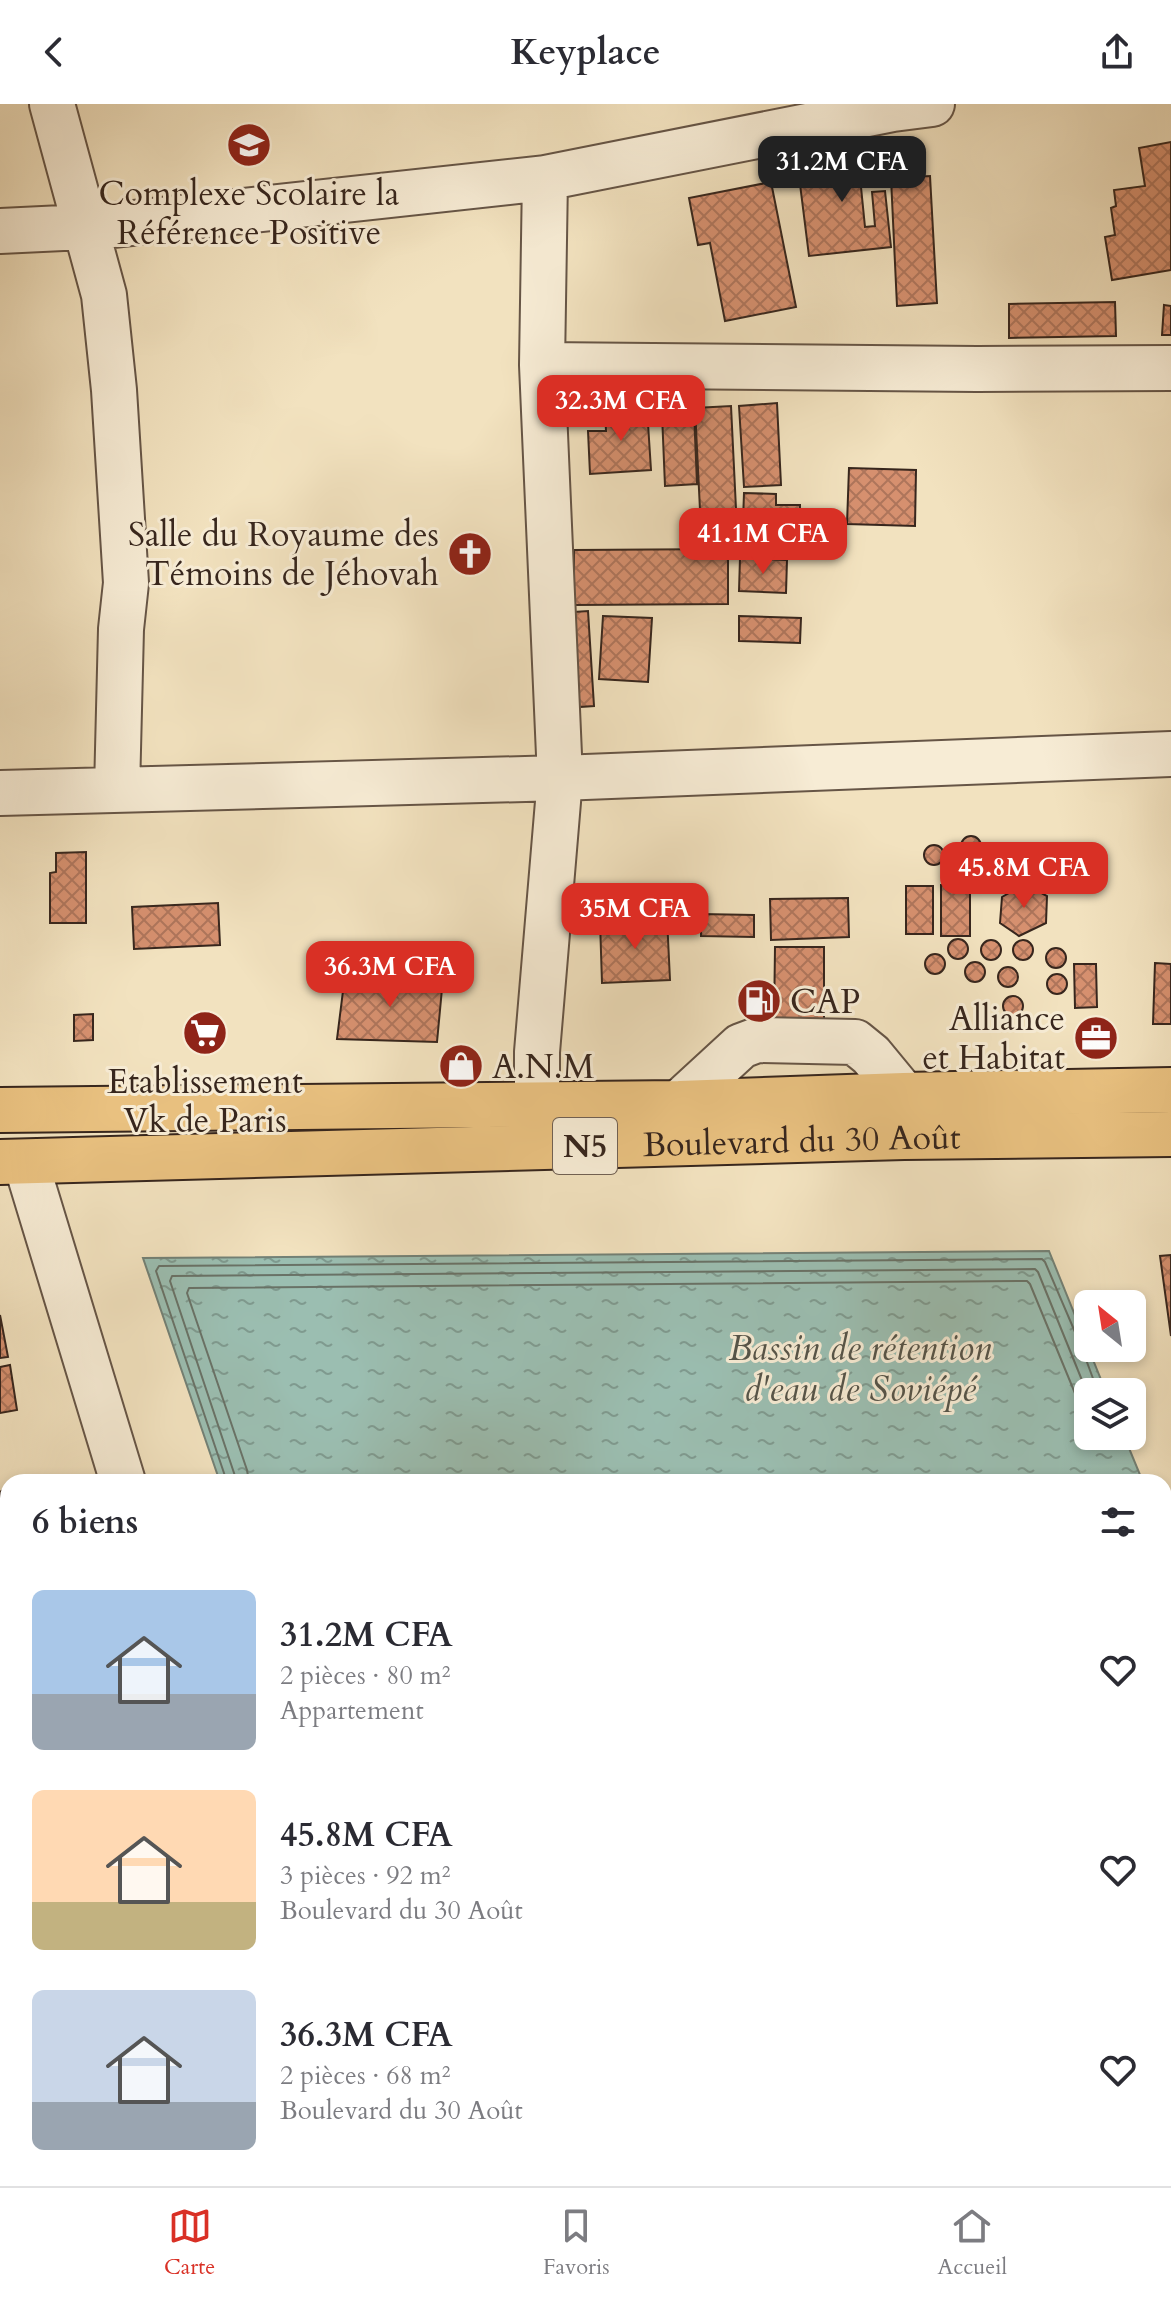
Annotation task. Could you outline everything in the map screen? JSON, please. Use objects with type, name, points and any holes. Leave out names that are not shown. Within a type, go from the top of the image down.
[{"type":"highway","name":"Boulevard du 30 Août","points":[[13,1162],[678,1124],[904,1116],[1171,1090]]},
{"type":"highway","name":"Boulevard du 30 Août","points":[[0,1110],[537,1105],[678,1124]]},
{"type":"highway","name":"Boulevard du 30 Août","points":[[904,1116],[1171,1134]]},
{"type":"street","points":[[52,104],[104,295],[114,390],[126,583],[121,629],[117,790]]},
{"type":"street","points":[[0,231],[85,228],[545,178],[906,106]]},
{"type":"street","points":[[537,1105],[537,1052],[560,778],[542,365],[545,178]]},
{"type":"street","points":[[542,365],[1171,368]]},
{"type":"street","points":[[0,793],[560,778],[1171,754]]},
{"type":"street","points":[[678,1124],[741,1046],[757,1040],[855,1042],[871,1055],[904,1116]]},
{"type":"street","points":[[13,1162],[120,1474]]},
{"type":"water","name":"Bassin de rétention d'eau de Soviépé","points":[[1049,1251],[1074,1313],[1074,1362],[1094,1362],[1100,1378],[1074,1378],[1074,1450],[1130,1450],[1140,1474],[217,1474],[143,1258]]},
{"type":"building","points":[[1171,142],[1171,270],[1112,280],[1105,237],[1115,235],[1111,208],[1116,206],[1114,190],[1145,186],[1139,148]]},
{"type":"building","points":[[878,150],[881,174],[860,177],[865,227],[875,226],[872,192],[885,191],[891,247],[809,256],[797,160]]},
{"type":"building","points":[[930,176],[937,303],[897,306],[891,178]]},
{"type":"building","points":[[771,182],[796,307],[725,321],[710,243],[698,245],[689,198]]},
{"type":"building","points":[[1115,302],[1116,336],[1009,338],[1009,304]]},
{"type":"building","points":[[1164,305],[1171,306],[1171,335],[1162,335]]},
{"type":"building","points":[[777,403],[781,485],[744,487],[739,406]]},
{"type":"building","points":[[731,406],[736,509],[700,510],[695,408]]},
{"type":"building","points":[[647,408],[651,470],[590,474],[588,431],[606,431],[605,411]]},
{"type":"building","points":[[694,412],[697,484],[665,486],[662,414]]},
{"type":"building","points":[[849,468],[916,470],[915,526],[847,524]]},
{"type":"building","points":[[744,493],[776,494],[776,505],[800,505],[799,552],[742,550]]},
{"type":"building","points":[[728,549],[728,604],[574,605],[574,550]]},
{"type":"building","points":[[740,558],[787,560],[786,593],[739,591]]},
{"type":"building","points":[[588,611],[594,706],[566,708],[559,613]]},
{"type":"building","points":[[603,616],[652,618],[648,682],[599,679]]},
{"type":"building","points":[[739,616],[801,618],[800,643],[739,641]]},
{"type":"building","points":[[971,836],[978,839],[981,846],[978,853],[971,856],[964,853],[961,846],[964,839]]},
{"type":"building","points":[[934,845],[941,848],[944,855],[941,862],[934,865],[927,862],[924,855],[927,848]]},
{"type":"building","points":[[86,852],[86,923],[50,923],[50,873],[56,872],[56,853]]},
{"type":"building","points":[[990,859],[997,862],[1000,869],[997,876],[990,879],[983,876],[980,869],[983,862]]},
{"type":"building","points":[[1025,859],[1032,862],[1035,869],[1032,876],[1025,879],[1018,876],[1015,869],[1018,862]]},
{"type":"building","points":[[956,860],[963,863],[966,870],[963,877],[956,880],[949,877],[946,870],[949,863]]},
{"type":"building","points":[[1025,884],[1047,896],[1046,923],[1019,936],[1000,923],[1002,897]]},
{"type":"building","points":[[941,885],[970,886],[970,936],[941,936]]},
{"type":"building","points":[[906,886],[933,886],[933,934],[906,934]]},
{"type":"building","points":[[848,898],[849,937],[771,940],[770,899]]},
{"type":"building","points":[[218,903],[220,945],[134,949],[132,907]]},
{"type":"building","points":[[701,914],[754,915],[754,937],[701,936]]},
{"type":"building","points":[[667,918],[670,980],[602,983],[600,921]]},
{"type":"building","points":[[958,939],[965,942],[968,949],[965,956],[958,959],[951,956],[948,949],[951,942]]},
{"type":"building","points":[[991,940],[998,943],[1001,950],[998,957],[991,960],[984,957],[981,950],[984,943]]},
{"type":"building","points":[[1023,940],[1030,943],[1033,950],[1030,957],[1023,960],[1016,957],[1013,950],[1016,943]]},
{"type":"building","points":[[775,947],[824,947],[824,1023],[774,1023]]},
{"type":"building","points":[[1056,948],[1063,951],[1066,958],[1063,965],[1056,968],[1049,965],[1046,958],[1049,951]]},
{"type":"building","points":[[935,954],[942,957],[945,964],[942,971],[935,974],[928,971],[925,964],[928,957]]},
{"type":"building","points":[[975,962],[982,965],[985,972],[982,979],[975,982],[968,979],[965,972],[968,965]]},
{"type":"building","points":[[1155,963],[1171,964],[1171,1024],[1153,1024]]},
{"type":"building","points":[[1074,964],[1096,964],[1097,1007],[1075,1008]]},
{"type":"building","points":[[1008,967],[1015,970],[1018,977],[1015,984],[1008,987],[1001,984],[998,977],[1001,970]]},
{"type":"building","points":[[1057,974],[1064,977],[1067,984],[1064,991],[1057,994],[1050,991],[1047,984],[1050,977]]},
{"type":"building","points":[[345,975],[443,978],[437,1042],[337,1039]]},
{"type":"building","points":[[1013,996],[1020,999],[1023,1006],[1020,1013],[1013,1016],[1006,1013],[1003,1006],[1006,999]]},
{"type":"building","points":[[93,1014],[93,1040],[74,1041],[74,1015]]},
{"type":"building","points":[[1171,1255],[1171,1336],[1160,1256]]},
{"type":"building","points":[[0,1315],[8,1357],[0,1358]]},
{"type":"building","points":[[10,1365],[17,1410],[0,1413],[0,1367]]},
{"type":"place","name":"Complexe Scolaire la Référence Positive","points":[[249,145]]},
{"type":"place","name":"Salle du Royaume des Témoins de Jéhovah","points":[[470,554]]},
{"type":"place","name":"CAP","points":[[759,1001]]},
{"type":"place","name":"Etablissement Vk de Paris","points":[[205,1033]]},
{"type":"place","name":"Alliance et Habitat","points":[[1096,1038]]},
{"type":"place","name":"A.N.M","points":[[461,1066]]}]
